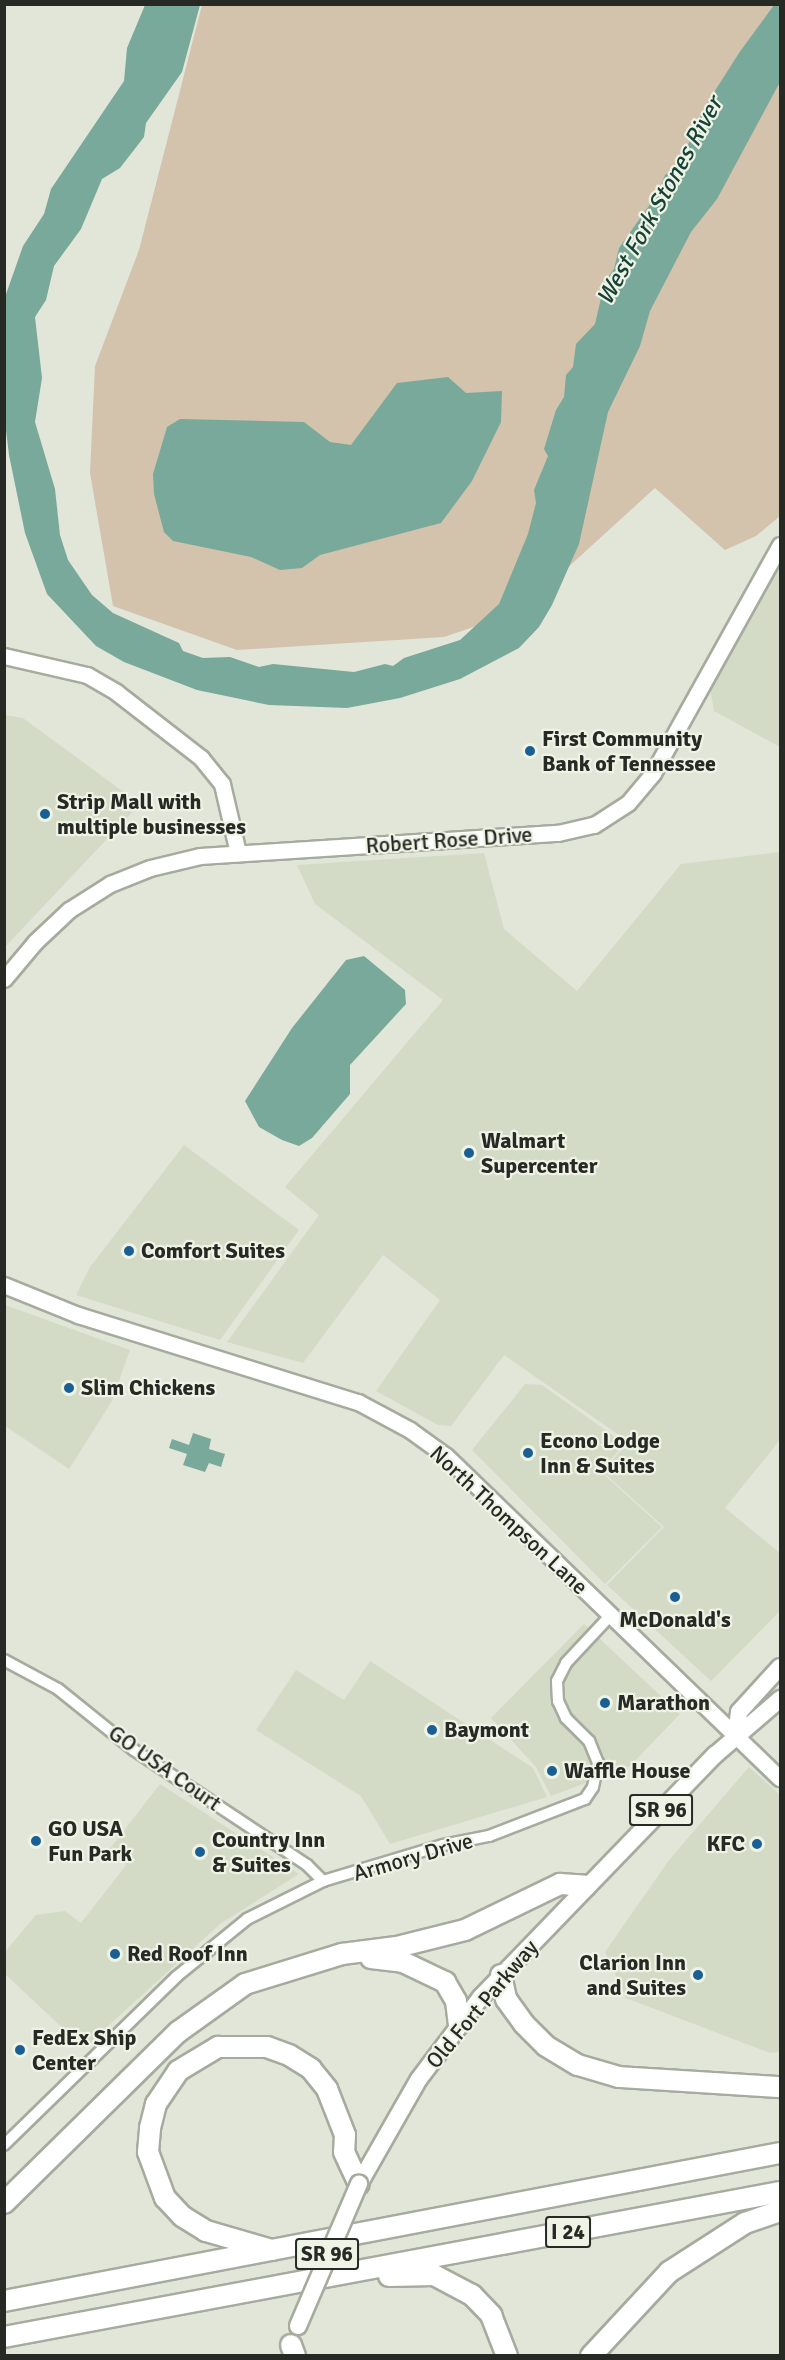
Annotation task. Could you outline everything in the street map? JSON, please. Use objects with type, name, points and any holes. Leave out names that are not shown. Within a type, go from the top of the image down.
[{"type":"highway","points":[[4,2203],[178,2032],[245,1984],[300,1964],[342,1954],[397,1947],[465,1930],[560,1884],[586,1886]]},
{"type":"highway","points":[[300,1964],[362,1957],[403,1962],[445,1982],[456,2001],[459,2024]]},
{"type":"highway","points":[[501,1975],[506,1999],[524,2024],[546,2046],[578,2065],[619,2077],[780,2087]]},
{"type":"highway","points":[[277,2252],[206,2231],[182,2216],[165,2198],[148,2152],[150,2128],[156,2104],[178,2072],[219,2047],[267,2047],[289,2055],[311,2069],[327,2089],[342,2126],[344,2152],[359,2184]]},
{"type":"highway","name":"I 24","points":[[4,2301],[277,2252],[780,2153]]},
{"type":"highway","name":"I 24","points":[[4,2337],[780,2192]]},
{"type":"highway","points":[[591,2355],[669,2272],[745,2223],[780,2211]]},
{"type":"highway","points":[[355,2271],[375,2277],[410,2273],[451,2281],[472,2295],[491,2315],[507,2355]]},
{"type":"main road","points":[[736,1736],[739,1712],[780,1667]]},
{"type":"main road","name":"Old Fort Parkway","points":[[291,2352],[298,2326],[359,2184],[402,2105],[459,2024],[501,1975],[586,1886],[736,1736],[757,1723],[780,1699]]},
{"type":"street","name":"Robert Rose Drive","points":[[4,979],[35,942],[69,910],[110,884],[150,868],[200,856],[558,833],[594,825],[628,803],[652,773],[780,545]]},
{"type":"street","points":[[4,656],[87,675],[116,692],[201,758],[222,784],[238,853]]},
{"type":"street","name":"North Thompson Lane","points":[[4,1285],[78,1315],[358,1402],[446,1456],[780,1778]]},
{"type":"street","name":"Armory Drive","points":[[4,2145],[185,1969],[247,1919],[323,1881],[443,1845],[489,1836],[585,1799],[593,1787],[598,1763],[589,1742],[566,1718],[558,1701],[557,1681],[566,1663],[610,1616]]},
{"type":"street","name":"GO USA Court","points":[[4,1660],[58,1689],[134,1750],[307,1865],[323,1881]]},
{"type":"shaded area","points":[[202,5],[780,5],[780,516],[756,536],[725,550],[655,488],[520,611],[444,637],[237,650],[113,606],[90,473],[95,366],[139,250]]},
{"type":"shaded area","points":[[780,564],[780,747],[714,711],[710,688]]},
{"type":"shaded area","points":[[5,715],[23,718],[140,804],[5,947]]},
{"type":"shaded area","points":[[780,852],[780,1440],[725,1508],[780,1553],[780,1611],[711,1681],[607,1585],[664,1527],[602,1471],[629,1442],[504,1355],[451,1426],[438,1425],[376,1391],[440,1300],[383,1255],[303,1363],[227,1342],[319,1215],[285,1187],[443,1000],[315,904],[297,865],[484,853],[504,929],[577,991],[681,864]]},
{"type":"shaded area","points":[[184,1145],[299,1230],[220,1340],[76,1295],[90,1267]]},
{"type":"shaded area","points":[[5,1305],[130,1350],[112,1401],[69,1469],[5,1426]]},
{"type":"shaded area","points":[[525,1384],[542,1385],[625,1444],[600,1471],[662,1527],[605,1584],[472,1450]]},
{"type":"shaded area","points":[[584,1624],[680,1714],[630,1766],[551,1796],[536,1767],[491,1718]]},
{"type":"shaded area","points":[[370,1661],[533,1768],[547,1797],[390,1844],[361,1796],[256,1730],[296,1670],[344,1700]]},
{"type":"shaded area","name":"Clarion Inn and Suites","points":[[749,1767],[780,1795],[780,2052],[770,2053],[626,1998],[605,1952],[669,1860]]},
{"type":"shaded area","points":[[160,1784],[299,1874],[220,1924],[84,2048],[5,1974],[4,1953],[36,1915],[65,1911],[81,1923],[126,1865],[108,1851]]},
{"type":"water","name":"West Fork Stones River","points":[[145,5],[200,5],[182,72],[146,123],[144,137],[120,168],[102,179],[81,229],[54,266],[46,300],[35,317],[42,378],[35,422],[55,489],[60,535],[68,560],[92,595],[113,613],[179,643],[183,651],[203,658],[230,657],[259,667],[273,664],[354,672],[385,664],[393,666],[404,658],[460,640],[499,604],[528,534],[536,503],[534,490],[548,456],[544,449],[556,410],[564,397],[566,375],[573,367],[576,344],[595,324],[605,281],[614,269],[619,248],[658,193],[665,175],[680,163],[704,108],[739,53],[774,5],[780,5],[780,82],[717,199],[691,232],[650,311],[640,346],[608,412],[579,544],[552,605],[539,627],[519,648],[460,679],[400,698],[347,708],[269,705],[197,690],[124,662],[96,646],[47,594],[25,533],[9,455],[5,422],[5,297],[23,246],[44,214],[51,189],[124,81],[127,48]]},
{"type":"water","points":[[448,377],[466,393],[502,391],[501,422],[472,481],[441,523],[320,555],[302,568],[280,570],[251,557],[173,541],[164,532],[154,494],[153,474],[167,427],[180,419],[304,422],[330,442],[351,445],[397,383]]},
{"type":"water","points":[[364,956],[405,990],[406,1004],[350,1065],[350,1094],[312,1138],[299,1146],[282,1140],[259,1127],[245,1101],[292,1028],[346,960]]},
{"type":"water","points":[[193,1433],[211,1439],[209,1449],[225,1454],[221,1467],[209,1463],[205,1472],[183,1465],[187,1454],[169,1448],[172,1439],[189,1445]]},
{"type":"place","name":"First Community Bank of Tennessee","points":[[530,751]]},
{"type":"place","name":"Strip Mall with multiple businesses","points":[[45,814]]},
{"type":"place","name":"Walmart Supercenter","points":[[469,1153]]},
{"type":"place","name":"Comfort Suites","points":[[129,1251]]},
{"type":"place","name":"Slim Chickens","points":[[69,1388]]},
{"type":"place","name":"Econo Lodge Inn & Suites","points":[[528,1453]]},
{"type":"place","name":"McDonald's","points":[[675,1597]]},
{"type":"place","name":"Marathon","points":[[605,1703]]},
{"type":"place","name":"Baymont","points":[[432,1730]]},
{"type":"place","name":"Waffle House","points":[[552,1771]]},
{"type":"place","name":"GO USA Fun Park","points":[[36,1841]]},
{"type":"place","name":"KFC","points":[[757,1844]]},
{"type":"place","name":"Country Inn & Suites","points":[[200,1852]]},
{"type":"place","name":"Red Roof Inn","points":[[115,1954]]},
{"type":"place","name":"Clarion Inn and Suites","points":[[698,1975]]},
{"type":"place","name":"FedEx Ship Center","points":[[20,2050]]}]
